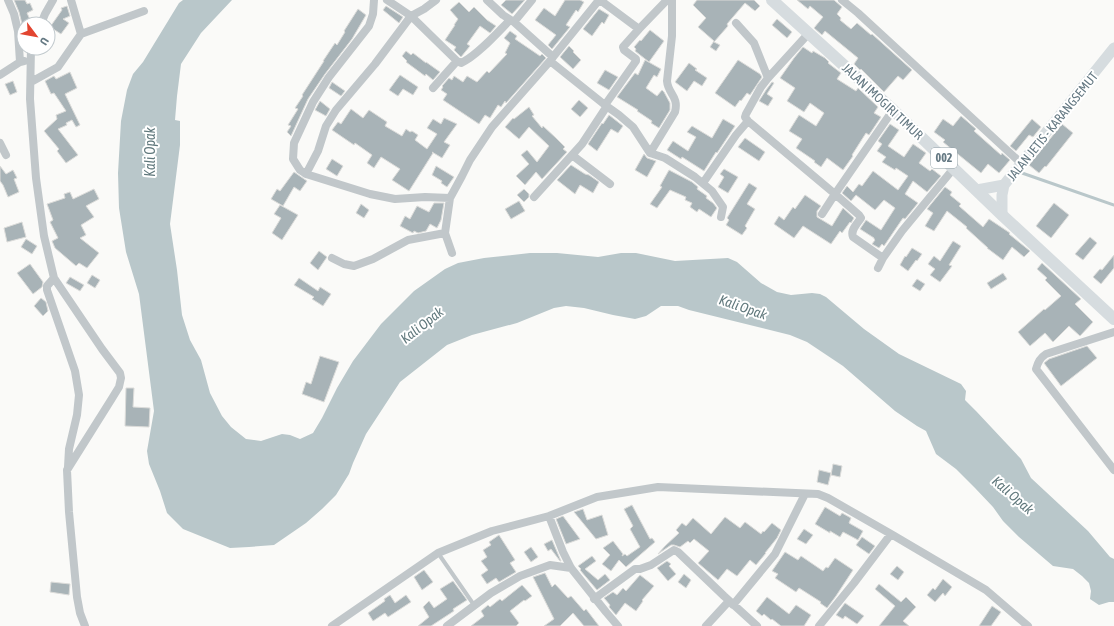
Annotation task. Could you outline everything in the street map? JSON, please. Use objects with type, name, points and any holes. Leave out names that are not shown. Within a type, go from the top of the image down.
[{"type":"main road","name":"JALAN IMOGIRI TIMUR","points":[[772,0],[893,110],[1002,215],[1114,319]]},
{"type":"main road","name":"JALAN JETIS - KARANGSEMUT","points":[[1004,185],[1114,48]]},
{"type":"main road","points":[[977,190],[1004,185],[1002,195],[1002,215]]},
{"type":"street","points":[[8,0],[14,14],[18,31],[20,62]]},
{"type":"street","points":[[44,16],[53,0]]},
{"type":"street","points":[[72,0],[81,34]]},
{"type":"street","points":[[374,0],[373,14],[369,26],[329,77],[313,102],[294,143],[293,159],[300,170],[306,174],[370,194],[395,199],[425,197],[450,198]]},
{"type":"street","points":[[388,0],[411,16],[457,61],[461,63],[512,21],[532,0]]},
{"type":"street","points":[[306,174],[318,152],[326,126],[336,110],[375,64],[411,16],[436,0]]},
{"type":"street","points":[[487,0],[512,21],[551,59],[633,127],[650,153],[665,158],[695,177],[712,191],[723,207],[721,217]]},
{"type":"street","points":[[452,254],[445,234],[450,198],[470,160],[492,127],[600,0],[639,29]]},
{"type":"street","points":[[534,197],[582,144],[636,61],[636,59],[624,50],[623,47],[667,0]]},
{"type":"street","points":[[650,153],[676,108],[675,97],[667,85],[672,36],[672,0]]},
{"type":"street","points":[[842,0],[1022,164]]},
{"type":"street","points":[[31,82],[58,67],[81,34],[144,11]]},
{"type":"street","points":[[736,23],[754,43],[768,78]]},
{"type":"street","points":[[808,33],[768,78],[751,103],[746,117],[748,121],[859,215],[860,218],[852,230],[853,237],[883,258]]},
{"type":"street","points":[[30,56],[30,99],[36,178],[44,236],[54,278],[102,349],[120,372],[121,378],[119,387],[115,394],[68,470]]},
{"type":"street","points":[[0,75],[20,62],[30,61]]},
{"type":"street","points":[[433,88],[457,61]]},
{"type":"street","points":[[822,214],[893,110]]},
{"type":"street","points":[[703,184],[731,142],[748,121]]},
{"type":"street","points":[[0,144],[6,155]]},
{"type":"street","points":[[572,155],[610,184]]},
{"type":"street","points":[[878,268],[883,258],[902,231],[954,168]]},
{"type":"street","points":[[332,258],[344,264],[354,266],[373,259],[408,240],[445,234]]},
{"type":"street","points":[[54,278],[47,286],[47,290],[75,371],[79,395],[77,415],[69,449],[69,512],[77,597],[80,613],[85,626]]},
{"type":"street","points":[[1114,332],[1046,354],[1041,357],[1037,363],[1036,369],[1114,470]]},
{"type":"street","points":[[332,626],[438,553],[492,531],[549,516],[597,497],[658,487],[818,494],[828,498],[891,534],[986,590],[1028,626]]},
{"type":"street","points":[[706,626],[731,603],[775,554],[805,494]]},
{"type":"street","points":[[549,516],[571,568],[594,599],[618,626]]},
{"type":"street","points":[[819,626],[891,534]]},
{"type":"street","points":[[594,599],[635,569],[640,569],[651,565],[674,550],[678,552],[757,626]]},
{"type":"street","points":[[449,625],[491,593],[520,576],[550,565],[571,568]]},
{"type":"lane","points":[[438,553],[474,605]]},
{"type":"water","name":"Kali Opak","points":[[183,0],[232,0],[201,33],[181,64],[175,120],[180,121],[180,145],[170,224],[182,315],[190,340],[201,360],[210,393],[222,416],[231,427],[246,439],[261,441],[282,434],[300,439],[313,433],[353,361],[381,324],[414,291],[445,269],[458,263],[484,258],[530,253],[557,253],[598,257],[621,253],[636,253],[675,261],[728,258],[737,262],[761,283],[777,292],[791,295],[812,293],[820,294],[826,297],[864,329],[899,354],[961,384],[966,391],[965,400],[1021,459],[1031,478],[1088,531],[1110,557],[1114,559],[1114,602],[1099,605],[1090,599],[1091,591],[1089,583],[1082,576],[1073,569],[1053,566],[1019,537],[1003,521],[993,507],[956,469],[936,454],[926,431],[895,411],[843,366],[807,342],[790,335],[678,306],[661,306],[646,316],[635,319],[584,308],[566,306],[554,308],[517,323],[472,335],[447,345],[400,382],[366,434],[349,474],[336,495],[306,523],[274,545],[230,548],[183,529],[167,513],[149,464],[147,451],[154,411],[139,294],[126,252],[119,208],[118,173],[121,121],[127,90],[133,74],[143,62],[179,3]]},
{"type":"building","points":[[14,0],[25,0],[27,4],[30,3],[33,10],[27,13],[28,16],[20,16]]},
{"type":"building","points":[[506,0],[525,0],[512,14],[501,5]]},
{"type":"building","points":[[565,0],[580,0],[584,2],[578,12],[576,10],[566,25],[570,27],[552,49],[548,45],[556,35],[535,20],[544,8],[555,16]]},
{"type":"building","points":[[697,0],[754,0],[760,6],[755,11],[745,3],[714,42],[720,45],[716,51],[710,47],[714,41],[698,27],[706,18],[693,5]]},
{"type":"building","points":[[797,0],[834,0],[842,7],[837,14],[841,18],[840,20],[851,29],[857,23],[871,35],[872,34],[912,70],[903,80],[898,76],[884,92],[854,64],[858,58],[825,31],[822,35],[814,28],[823,17],[810,6],[808,9]]},
{"type":"building","points":[[459,2],[469,12],[474,7],[487,20],[496,26],[490,33],[480,26],[467,44],[470,46],[461,57],[454,50],[456,47],[445,40],[458,19],[450,10]]},
{"type":"building","points":[[67,6],[70,16],[63,19],[69,23],[61,34],[56,31],[56,18],[62,10],[61,8]]},
{"type":"building","points":[[386,6],[403,17],[399,23],[383,10]]},
{"type":"building","points":[[358,9],[366,15],[352,39],[308,99],[291,136],[287,132],[291,126],[288,125],[298,109],[295,108],[335,43],[337,45]]},
{"type":"building","points":[[599,9],[609,15],[604,24],[602,22],[592,36],[583,29]]},
{"type":"building","points":[[777,19],[792,32],[787,38],[772,25]]},
{"type":"building","points":[[650,30],[664,41],[649,62],[635,51],[636,49],[634,47]]},
{"type":"building","points":[[510,31],[517,36],[515,39],[540,56],[542,54],[546,58],[506,103],[505,101],[501,107],[498,105],[490,118],[485,115],[479,124],[443,100],[447,94],[441,90],[443,87],[442,86],[449,78],[452,80],[454,76],[463,82],[467,76],[477,82],[487,71],[489,73],[507,54],[505,53],[510,43],[504,38]]},
{"type":"building","points":[[569,46],[581,60],[573,69],[560,57]]},
{"type":"building","points":[[803,47],[812,53],[813,51],[825,58],[829,62],[828,63],[841,73],[837,79],[856,91],[858,88],[878,107],[874,113],[881,117],[869,135],[866,133],[843,170],[827,158],[821,167],[814,162],[815,161],[796,148],[802,139],[789,131],[799,115],[816,126],[824,113],[810,103],[804,112],[787,101],[795,88],[780,78]]},
{"type":"building","points":[[406,51],[411,55],[413,53],[440,72],[433,80],[426,74],[425,76],[406,62],[407,61],[402,56]]},
{"type":"building","points":[[645,60],[661,69],[657,77],[654,75],[646,88],[657,96],[662,90],[670,103],[670,110],[659,128],[651,123],[652,121],[637,111],[638,110],[617,97],[635,73],[638,75]]},
{"type":"building","points":[[738,60],[760,74],[762,77],[750,95],[747,93],[735,107],[715,93]]},
{"type":"building","points":[[689,63],[697,69],[695,70],[707,78],[702,86],[694,81],[687,91],[675,82]]},
{"type":"building","points":[[605,70],[618,77],[609,90],[597,83]]},
{"type":"building","points":[[70,72],[77,88],[65,94],[80,125],[76,127],[72,120],[66,123],[67,125],[58,129],[78,155],[66,163],[57,151],[59,149],[44,131],[57,119],[56,115],[66,111],[54,93],[51,94],[45,81],[54,76],[56,79]]},
{"type":"building","points":[[400,75],[418,87],[413,95],[403,89],[398,96],[389,90]]},
{"type":"building","points":[[13,81],[17,92],[10,95],[5,84]]},
{"type":"building","points":[[332,82],[345,91],[341,96],[329,88]]},
{"type":"building","points":[[772,82],[774,83],[767,94],[773,98],[768,106],[759,101]]},
{"type":"building","points":[[579,100],[588,108],[580,117],[571,109]]},
{"type":"building","points":[[320,101],[330,109],[326,116],[315,110]]},
{"type":"building","points":[[529,107],[534,115],[532,116],[542,128],[543,126],[556,138],[565,147],[563,149],[567,152],[542,179],[536,172],[525,185],[516,176],[529,164],[521,155],[527,150],[537,162],[549,146],[529,127],[519,139],[505,127],[513,118],[514,119]]},
{"type":"building","points":[[351,109],[363,118],[369,110],[387,122],[385,126],[402,136],[406,129],[410,132],[412,131],[418,135],[415,140],[427,149],[437,134],[427,128],[433,119],[441,124],[444,118],[457,124],[444,142],[450,145],[442,158],[432,152],[433,153],[409,191],[392,180],[400,169],[381,157],[374,168],[367,163],[372,155],[332,130],[338,122],[341,124]]},
{"type":"building","points":[[609,115],[623,126],[618,133],[611,129],[597,151],[588,144]]},
{"type":"building","points":[[961,116],[976,129],[974,131],[1001,155],[1002,153],[1010,160],[999,173],[988,164],[981,173],[943,142],[945,140],[934,132],[943,119],[953,126]]},
{"type":"building","points":[[723,119],[735,126],[704,171],[682,157],[681,159],[667,150],[673,141],[688,151],[696,137],[687,132],[692,126],[712,138]]},
{"type":"building","points":[[1032,119],[1041,127],[1033,137],[1029,135],[1016,151],[1010,146]]},
{"type":"building","points":[[890,124],[899,130],[888,146],[904,157],[913,144],[926,153],[919,163],[930,171],[932,169],[941,176],[927,192],[913,181],[905,194],[918,203],[905,219],[903,218],[884,246],[882,244],[879,248],[872,244],[875,240],[874,238],[860,229],[866,220],[881,230],[895,208],[884,200],[875,210],[856,195],[851,201],[842,193],[847,186],[853,192],[859,184],[862,186],[873,171],[898,190],[908,176],[896,168],[895,170],[882,162],[886,157],[877,151],[882,144],[878,141]]},
{"type":"building","points":[[1062,124],[1073,133],[1046,167],[1045,166],[1039,173],[1029,165]]},
{"type":"building","points":[[745,138],[765,152],[759,161],[738,147]]},
{"type":"building","points":[[644,154],[647,158],[656,161],[647,177],[635,170]]},
{"type":"building","points":[[332,159],[343,166],[337,176],[326,169]]},
{"type":"building","points":[[571,165],[599,182],[593,193],[580,185],[575,194],[557,180]]},
{"type":"building","points":[[0,166],[6,174],[13,170],[17,178],[14,179],[19,192],[8,197],[0,181]]},
{"type":"building","points":[[436,166],[454,177],[447,187],[441,183],[442,181],[432,175]]},
{"type":"building","points":[[724,169],[738,177],[728,193],[718,187],[724,177],[720,174]]},
{"type":"building","points":[[669,170],[692,182],[698,187],[697,189],[707,196],[706,198],[717,208],[711,217],[699,209],[697,212],[690,207],[692,203],[685,200],[686,197],[670,190],[657,208],[650,204],[662,187],[660,186]]},
{"type":"building","points":[[294,172],[307,181],[300,191],[294,187],[283,206],[271,199],[277,189],[280,191]]},
{"type":"building","points":[[749,183],[757,188],[747,204],[755,209],[745,226],[747,228],[742,235],[726,225],[729,220],[727,218]]},
{"type":"building","points":[[945,187],[952,192],[950,195],[961,204],[959,206],[983,227],[989,219],[1010,233],[1009,234],[1030,251],[1024,257],[1012,247],[1003,260],[987,248],[966,228],[967,227],[947,211],[934,231],[925,226],[933,213],[927,209]]},
{"type":"building","points":[[94,189],[99,199],[86,206],[94,217],[81,225],[86,235],[80,238],[99,253],[87,268],[79,263],[76,266],[55,248],[52,241],[58,238],[50,222],[53,220],[47,204],[65,198],[64,194],[70,192],[73,199]]},
{"type":"building","points":[[524,189],[529,194],[529,197],[524,202],[517,195]]},
{"type":"building","points":[[805,195],[821,206],[817,211],[817,217],[832,226],[843,208],[854,218],[842,233],[840,231],[831,244],[803,226],[794,238],[774,224],[779,216],[784,220],[793,207],[795,209]]},
{"type":"building","points":[[519,201],[525,211],[511,219],[505,209]]},
{"type":"building","points":[[434,203],[444,203],[441,220],[437,228],[430,224],[426,231],[418,233],[414,231],[413,233],[400,226],[405,216],[410,219],[417,206],[429,212]]},
{"type":"building","points":[[1054,203],[1069,215],[1051,238],[1036,226]]},
{"type":"building","points":[[361,204],[369,210],[364,218],[356,213]]},
{"type":"building","points":[[280,205],[298,215],[282,240],[272,233],[281,218],[274,214]]},
{"type":"building","points":[[22,222],[26,237],[7,242],[4,228]]},
{"type":"building","points":[[1090,237],[1097,243],[1083,260],[1075,254]]},
{"type":"building","points":[[26,239],[37,246],[32,254],[21,247]]},
{"type":"building","points":[[953,241],[961,246],[949,265],[952,266],[940,282],[930,275],[935,269],[928,264],[934,256],[940,261]]},
{"type":"building","points":[[912,248],[922,254],[908,271],[900,265]]},
{"type":"building","points":[[319,251],[327,257],[318,270],[310,263]]},
{"type":"building","points":[[1114,255],[1114,268],[1101,284],[1093,277],[1100,269],[1102,270]]},
{"type":"building","points":[[1042,263],[1081,299],[1075,304],[1093,322],[1080,336],[1069,326],[1053,342],[1045,333],[1030,346],[1018,332],[1061,296],[1045,280],[1047,278],[1037,269]]},
{"type":"building","points":[[30,264],[43,282],[42,287],[33,294],[17,273]]},
{"type":"building","points":[[1003,273],[1007,279],[991,289],[987,283]]},
{"type":"building","points":[[92,275],[100,280],[95,288],[87,283]]},
{"type":"building","points":[[70,277],[84,285],[80,291],[66,283]]},
{"type":"building","points":[[299,278],[318,291],[320,287],[331,294],[323,306],[312,299],[314,297],[294,285]]},
{"type":"building","points":[[917,279],[925,284],[920,291],[912,286]]},
{"type":"building","points":[[41,298],[46,302],[48,311],[43,316],[34,306]]},
{"type":"building","points":[[1087,346],[1097,358],[1061,386],[1044,363],[1049,359]]},
{"type":"building","points":[[320,356],[339,362],[324,402],[302,394],[306,382],[311,384]]},
{"type":"building","points":[[126,388],[134,388],[133,407],[150,408],[149,427],[125,426]]},
{"type":"building","points":[[833,464],[842,466],[840,477],[831,475]]},
{"type":"building","points":[[819,470],[831,473],[828,485],[817,482]]},
{"type":"building","points":[[632,505],[650,539],[652,538],[655,542],[626,567],[619,560],[611,571],[602,564],[610,555],[603,548],[613,541],[623,554],[622,556],[625,554],[627,556],[640,547],[630,529],[633,526],[624,509]]},
{"type":"building","points":[[825,507],[840,516],[842,513],[851,518],[849,523],[863,531],[858,540],[843,532],[840,537],[815,524]]},
{"type":"building","points":[[583,509],[587,520],[602,515],[608,535],[596,539],[574,512]]},
{"type":"building","points":[[563,516],[580,539],[566,544],[556,519]]},
{"type":"building","points":[[725,517],[740,528],[745,522],[761,534],[772,523],[781,530],[777,538],[756,565],[750,560],[737,576],[727,569],[718,580],[698,563],[709,551],[694,539],[690,543],[688,541],[680,547],[671,545],[658,554],[679,533],[676,530],[682,523],[686,526],[693,518],[711,534]]},
{"type":"building","points":[[804,529],[813,535],[806,544],[797,539]]},
{"type":"building","points":[[499,535],[515,560],[510,563],[516,572],[499,582],[496,578],[487,584],[481,575],[488,570],[481,561],[487,557],[483,550],[491,545],[489,542]]},
{"type":"building","points":[[862,537],[875,546],[869,554],[856,545]]},
{"type":"building","points":[[552,540],[561,561],[551,549],[548,551],[544,544]]},
{"type":"building","points":[[531,547],[538,557],[531,562],[524,552]]},
{"type":"building","points":[[785,552],[798,560],[801,556],[823,571],[826,567],[828,568],[835,558],[853,570],[827,608],[820,603],[821,602],[799,588],[796,592],[775,578],[778,574],[772,571]]},
{"type":"building","points":[[592,556],[596,561],[585,569],[598,580],[605,574],[610,580],[597,590],[578,566]]},
{"type":"building","points":[[667,561],[671,564],[669,566],[676,574],[668,581],[657,568]]},
{"type":"building","points":[[897,566],[904,572],[898,580],[890,574]]},
{"type":"building","points":[[424,570],[433,582],[422,590],[414,577]]},
{"type":"building","points":[[545,573],[552,587],[555,584],[568,598],[571,596],[584,611],[586,609],[599,626],[584,626],[573,613],[560,626],[544,626],[554,619],[533,577]]},
{"type":"building","points":[[684,574],[691,580],[686,588],[678,582]]},
{"type":"building","points":[[640,575],[654,586],[642,600],[643,601],[636,611],[625,603],[616,615],[604,598],[613,592],[617,595],[623,588],[626,591]]},
{"type":"building","points":[[943,579],[952,587],[945,596],[943,593],[935,602],[927,595],[933,588],[935,590]]},
{"type":"building","points":[[453,581],[467,600],[453,609],[454,611],[431,626],[418,626],[429,617],[423,607],[429,601],[434,608],[447,599],[440,589]]},
{"type":"building","points":[[51,582],[70,584],[69,595],[50,592]]},
{"type":"building","points":[[879,584],[901,602],[906,597],[916,607],[903,621],[909,626],[879,626],[895,606],[875,589]]},
{"type":"building","points":[[522,585],[532,596],[525,601],[524,600],[510,611],[519,623],[516,626],[471,626],[484,616],[481,611],[488,605],[490,607],[500,599],[502,601]]},
{"type":"building","points":[[390,595],[395,603],[406,595],[411,602],[388,617],[385,613],[373,621],[368,613],[385,601],[384,599]]},
{"type":"building","points":[[767,597],[789,614],[796,605],[811,615],[804,626],[781,626],[764,614],[762,616],[756,611]]},
{"type":"building","points":[[845,603],[864,616],[857,624],[845,616],[843,619],[836,615]]},
{"type":"building","points":[[992,606],[1001,612],[991,626],[979,626]]},
{"type":"waterway","points":[[1022,173],[1114,205]]}]
